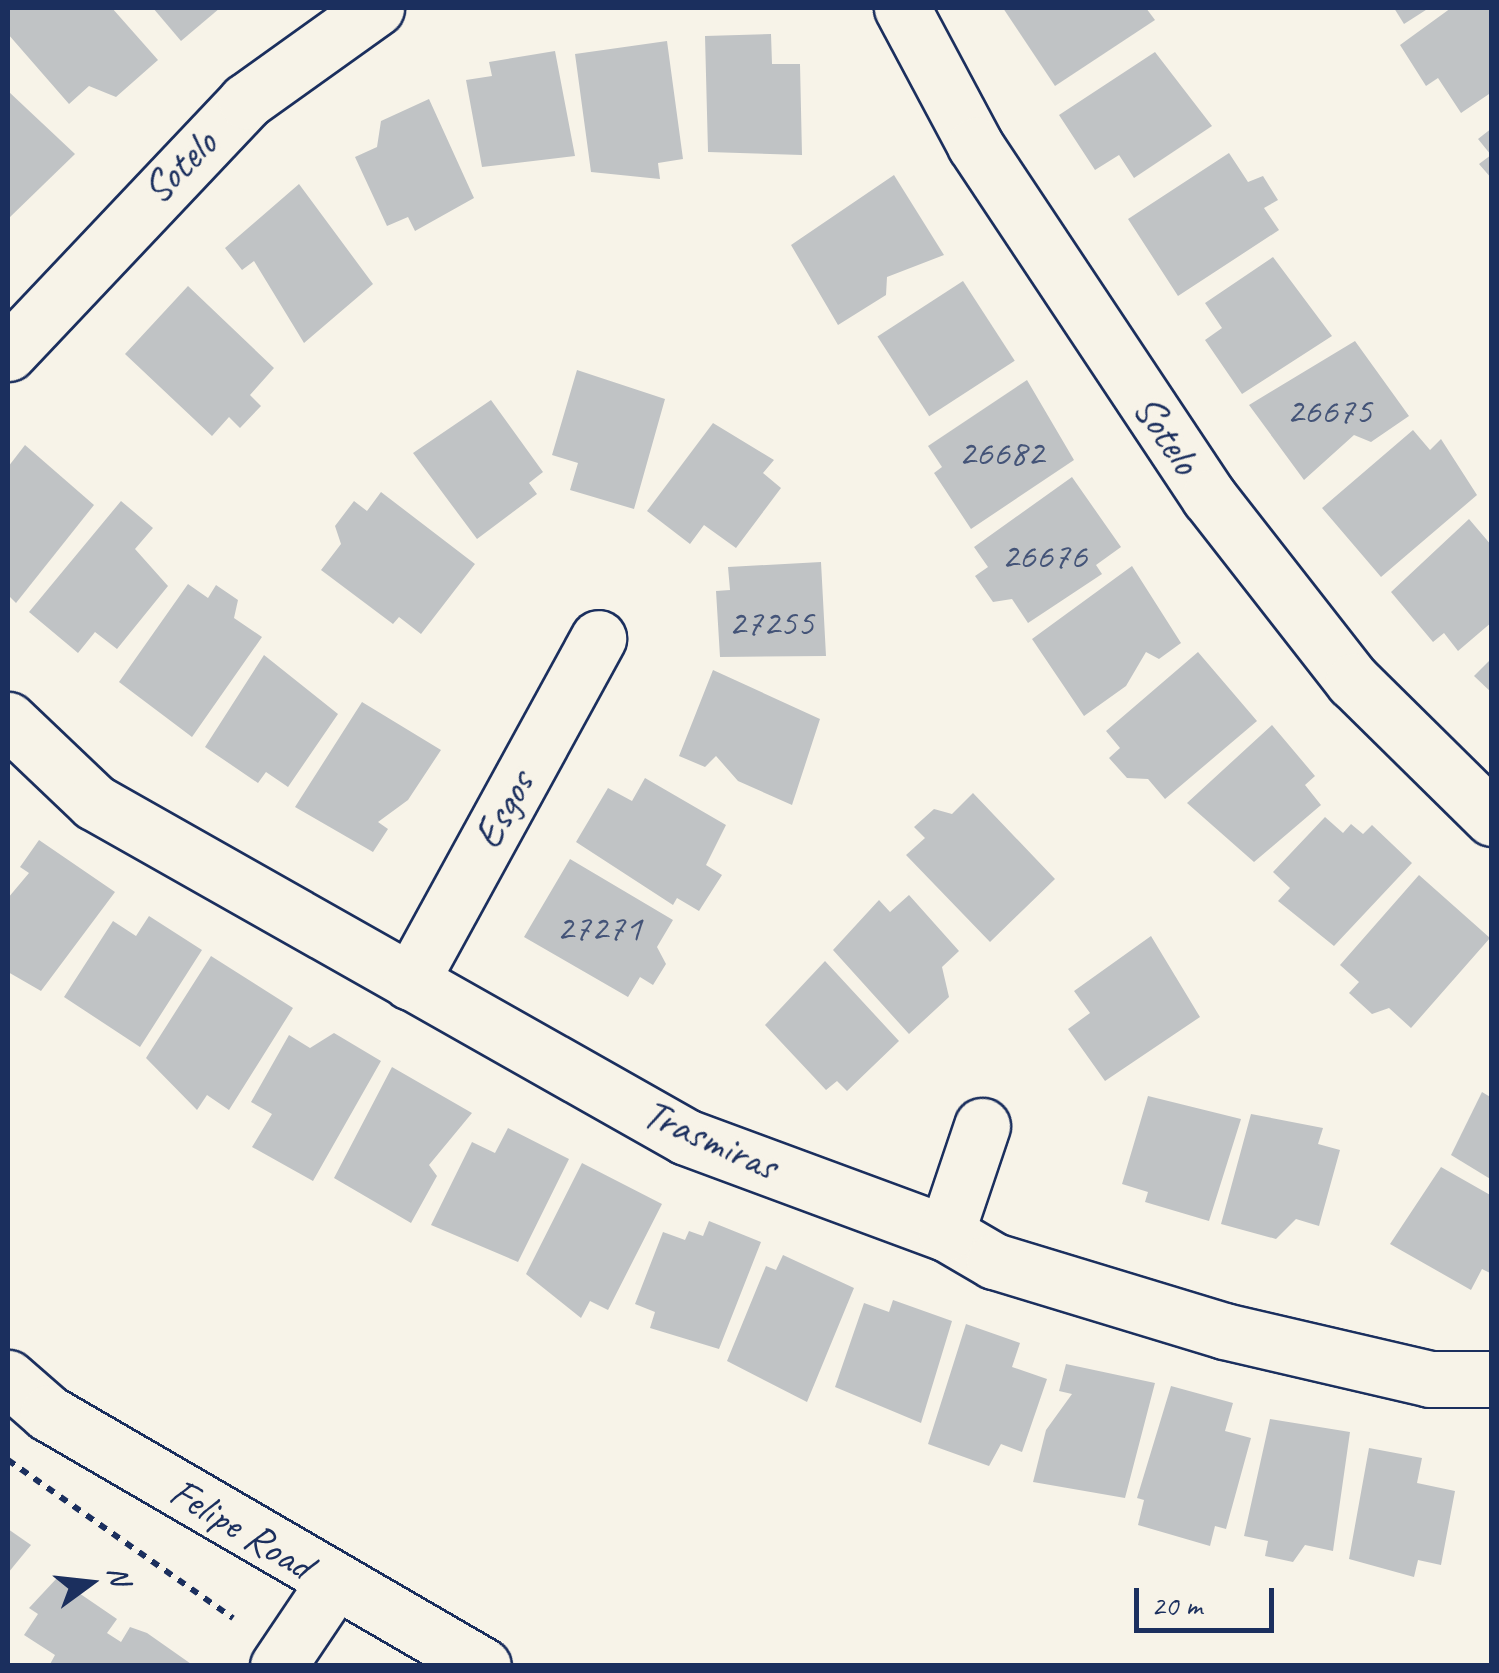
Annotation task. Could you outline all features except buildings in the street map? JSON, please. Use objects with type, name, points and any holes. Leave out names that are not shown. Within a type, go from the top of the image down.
[{"type":"street","name":"Sotelo","points":[[8,353],[246,101],[376,8]]},
{"type":"street","name":"Sotelo","points":[[902,8],[975,146],[1208,497],[1353,681],[1492,818]]},
{"type":"street","name":"Esgos","points":[[410,982],[598,638]]},
{"type":"street","name":"Trasmiras","points":[[8,720],[94,802],[686,1137],[946,1234],[994,1262],[1224,1332],[1430,1379],[1492,1379]]},
{"type":"street","points":[[946,1234],[982,1126]]},
{"type":"street","name":"Felipe Road","points":[[8,1378],[48,1413],[333,1584],[483,1666]]},
{"type":"street","points":[[278,1666],[333,1584]]},
{"type":"path","points":[[8,1460],[233,1618]]}]
